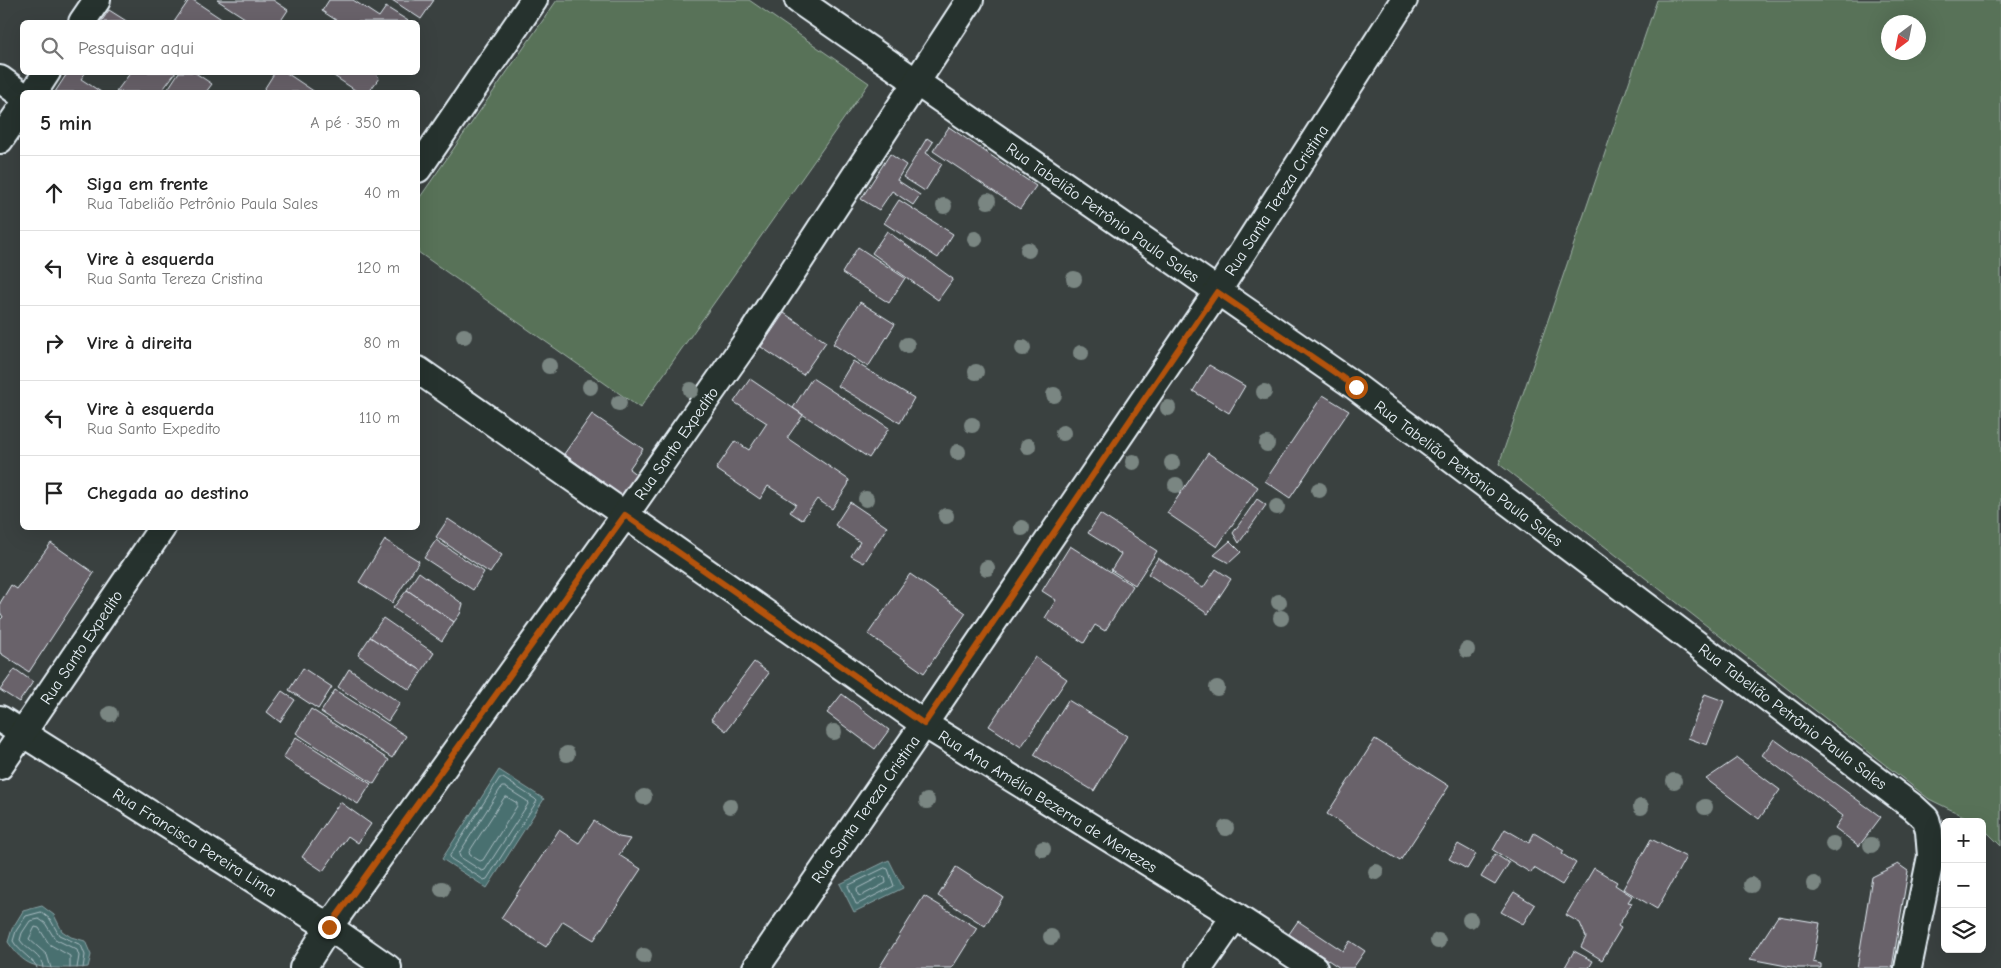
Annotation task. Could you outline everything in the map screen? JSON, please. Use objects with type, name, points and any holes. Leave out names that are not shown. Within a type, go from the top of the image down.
[{"type":"street","points":[[83,20],[97,0]]},
{"type":"street","points":[[420,166],[534,0]]},
{"type":"street","name":"Rua Tabelião Petrônio Paula Sales","points":[[798,0],[1356,387],[1914,808],[1926,819],[1930,831],[1931,856],[1908,968]]},
{"type":"street","name":"Rua Santo Expedito","points":[[303,968],[329,927],[625,515],[751,335],[915,81],[970,0]]},
{"type":"street","name":"Rua Santa Tereza Cristina","points":[[756,968],[1217,292],[1404,0]]},
{"type":"street","points":[[35,90],[45,75]]},
{"type":"street","points":[[0,79],[20,94]]},
{"type":"street","points":[[0,140],[20,111]]},
{"type":"street","name":"Rua Ana Amélia Bezerra de Menezes","points":[[420,371],[924,724],[1235,916],[1314,968]]},
{"type":"street","name":"Rua Santo Expedito","points":[[0,766],[161,530]]},
{"type":"street","name":"Rua Francisca Pereira Lima","points":[[0,719],[329,927],[388,968]]},
{"type":"street","points":[[1199,968],[1235,916]]},
{"type":"green space","points":[[557,0],[749,0],[869,83],[640,408],[420,253],[420,197]]},
{"type":"green space","points":[[1657,0],[2001,0],[2001,846],[1986,831],[1986,818],[1968,818],[1929,799],[1499,464]]},
{"type":"water","points":[[499,770],[544,799],[487,888],[442,859]]},
{"type":"water","points":[[889,860],[903,888],[854,912],[840,884]]},
{"type":"water","points":[[42,906],[54,915],[62,931],[71,937],[85,941],[91,955],[88,967],[55,968],[39,966],[26,961],[14,950],[8,942],[12,929],[23,911]]},
{"type":"building","points":[[189,0],[193,0],[223,20],[175,20]]},
{"type":"building","points":[[217,0],[273,0],[288,10],[281,20],[248,20]]},
{"type":"building","points":[[329,0],[353,0],[379,17],[386,7],[407,20],[336,20],[322,11]]},
{"type":"building","points":[[392,0],[434,0],[421,19]]},
{"type":"building","points":[[109,10],[125,20],[102,20]]},
{"type":"building","points":[[66,75],[84,75],[81,79],[98,90],[56,90]]},
{"type":"building","points":[[129,75],[174,75],[162,90],[118,90]]},
{"type":"building","points":[[177,75],[198,75],[212,84],[208,90],[167,90]]},
{"type":"building","points":[[273,75],[290,75],[312,90],[264,90]]},
{"type":"building","points":[[332,75],[377,75],[379,78],[370,90],[355,90]]},
{"type":"building","points":[[949,127],[1036,186],[1020,209],[933,151]]},
{"type":"building","points":[[927,138],[933,142],[926,153],[942,164],[925,191],[903,177]]},
{"type":"building","points":[[890,154],[906,165],[897,180],[920,195],[913,205],[892,191],[879,210],[861,199]]},
{"type":"building","points":[[899,200],[953,234],[938,258],[884,223]]},
{"type":"building","points":[[887,231],[953,279],[938,300],[872,253]]},
{"type":"building","points":[[858,247],[905,278],[889,303],[842,273]]},
{"type":"building","points":[[860,302],[895,324],[868,367],[833,344]]},
{"type":"building","points":[[784,313],[826,342],[803,375],[761,347]]},
{"type":"building","points":[[853,361],[914,398],[900,423],[838,386]]},
{"type":"building","points":[[1209,365],[1245,386],[1229,413],[1193,391]]},
{"type":"building","points":[[812,378],[889,428],[869,458],[793,408]]},
{"type":"building","points":[[750,379],[803,415],[787,438],[849,480],[848,485],[832,509],[817,499],[802,520],[790,512],[796,504],[768,486],[760,499],[716,469],[735,441],[749,450],[767,423],[734,402]]},
{"type":"building","points":[[1323,395],[1349,411],[1290,498],[1265,481]]},
{"type":"building","points":[[592,414],[643,449],[629,469],[642,479],[628,500],[564,454]]},
{"type":"building","points":[[1208,453],[1258,487],[1217,547],[1167,513]]},
{"type":"building","points":[[1257,499],[1266,505],[1239,543],[1233,533]]},
{"type":"building","points":[[850,502],[887,527],[864,563],[851,556],[860,542],[835,525]]},
{"type":"building","points":[[1100,514],[1157,551],[1135,585],[1111,570],[1121,554],[1088,533]]},
{"type":"building","points":[[448,519],[502,555],[490,573],[436,537]]},
{"type":"building","points":[[385,540],[419,561],[392,603],[359,582]]},
{"type":"building","points":[[436,540],[484,572],[473,590],[424,558]]},
{"type":"building","points":[[1230,541],[1241,552],[1229,563],[1214,555]]},
{"type":"building","points":[[51,543],[94,573],[29,672],[0,653],[0,620],[3,617],[0,612],[0,603],[11,585],[17,589]]},
{"type":"building","points":[[1070,546],[1133,586],[1105,631],[1095,625],[1084,643],[1045,618],[1056,600],[1042,591]]},
{"type":"building","points":[[1158,558],[1203,588],[1216,569],[1231,579],[1208,614],[1148,574]]},
{"type":"building","points":[[419,572],[463,604],[460,614],[454,622],[407,590]]},
{"type":"building","points":[[910,574],[966,613],[924,673],[868,634]]},
{"type":"building","points":[[407,590],[454,622],[442,641],[393,608]]},
{"type":"building","points":[[383,618],[434,653],[422,671],[370,637]]},
{"type":"building","points":[[370,637],[422,671],[410,690],[358,655]]},
{"type":"building","points":[[1035,657],[1067,679],[1021,747],[989,726]]},
{"type":"building","points":[[754,662],[769,673],[726,731],[711,719]]},
{"type":"building","points":[[303,668],[332,687],[318,709],[289,690]]},
{"type":"building","points":[[15,669],[33,682],[19,702],[0,690]]},
{"type":"building","points":[[349,669],[400,703],[388,721],[338,687]]},
{"type":"building","points":[[335,690],[406,736],[392,758],[321,712]]},
{"type":"building","points":[[282,691],[295,700],[280,722],[267,712]]},
{"type":"building","points":[[842,694],[889,730],[875,749],[827,713]]},
{"type":"building","points":[[1705,694],[1724,701],[1707,745],[1688,738]]},
{"type":"building","points":[[1068,700],[1127,736],[1094,791],[1034,755]]},
{"type":"building","points":[[311,709],[389,760],[374,784],[296,733]]},
{"type":"building","points":[[296,737],[371,784],[358,804],[283,758]]},
{"type":"building","points":[[1375,739],[1449,786],[1400,861],[1327,814]]},
{"type":"building","points":[[1774,739],[1881,817],[1859,846],[1835,828],[1843,816],[1762,755]]},
{"type":"building","points":[[1737,758],[1780,790],[1759,819],[1706,779]]},
{"type":"building","points":[[340,802],[371,824],[358,843],[348,836],[323,871],[302,857]]},
{"type":"building","points":[[594,821],[619,837],[630,839],[619,855],[641,869],[594,940],[563,921],[546,947],[501,918],[559,830],[579,843]]},
{"type":"building","points":[[1505,829],[1529,843],[1534,833],[1564,851],[1562,854],[1576,863],[1562,885],[1534,868],[1531,873],[1493,850]]},
{"type":"building","points":[[1651,839],[1686,857],[1657,909],[1623,889]]},
{"type":"building","points":[[1458,844],[1476,854],[1467,869],[1449,859]]},
{"type":"building","points":[[1495,854],[1509,863],[1495,885],[1481,877]]},
{"type":"building","points":[[1898,864],[1908,871],[1892,968],[1857,968],[1872,877]]},
{"type":"building","points":[[956,867],[1003,897],[985,926],[938,896]]},
{"type":"building","points":[[1594,868],[1617,882],[1615,885],[1632,896],[1628,902],[1632,903],[1618,926],[1621,928],[1602,960],[1581,947],[1586,937],[1580,923],[1566,915]]},
{"type":"building","points":[[1514,892],[1535,905],[1523,924],[1501,912]]},
{"type":"building","points":[[924,896],[977,928],[952,968],[879,968]]},
{"type":"building","points":[[1778,916],[1820,923],[1813,962],[1821,964],[1821,968],[1797,968],[1750,959]]},
{"type":"building","points":[[1298,921],[1343,951],[1350,941],[1365,951],[1353,968],[1340,968],[1289,934]]},
{"type":"building","points":[[1574,951],[1593,961],[1589,968],[1565,967]]},
{"type":"route","points":[[329,927],[625,515],[924,724],[1217,292],[1356,387]]}]
